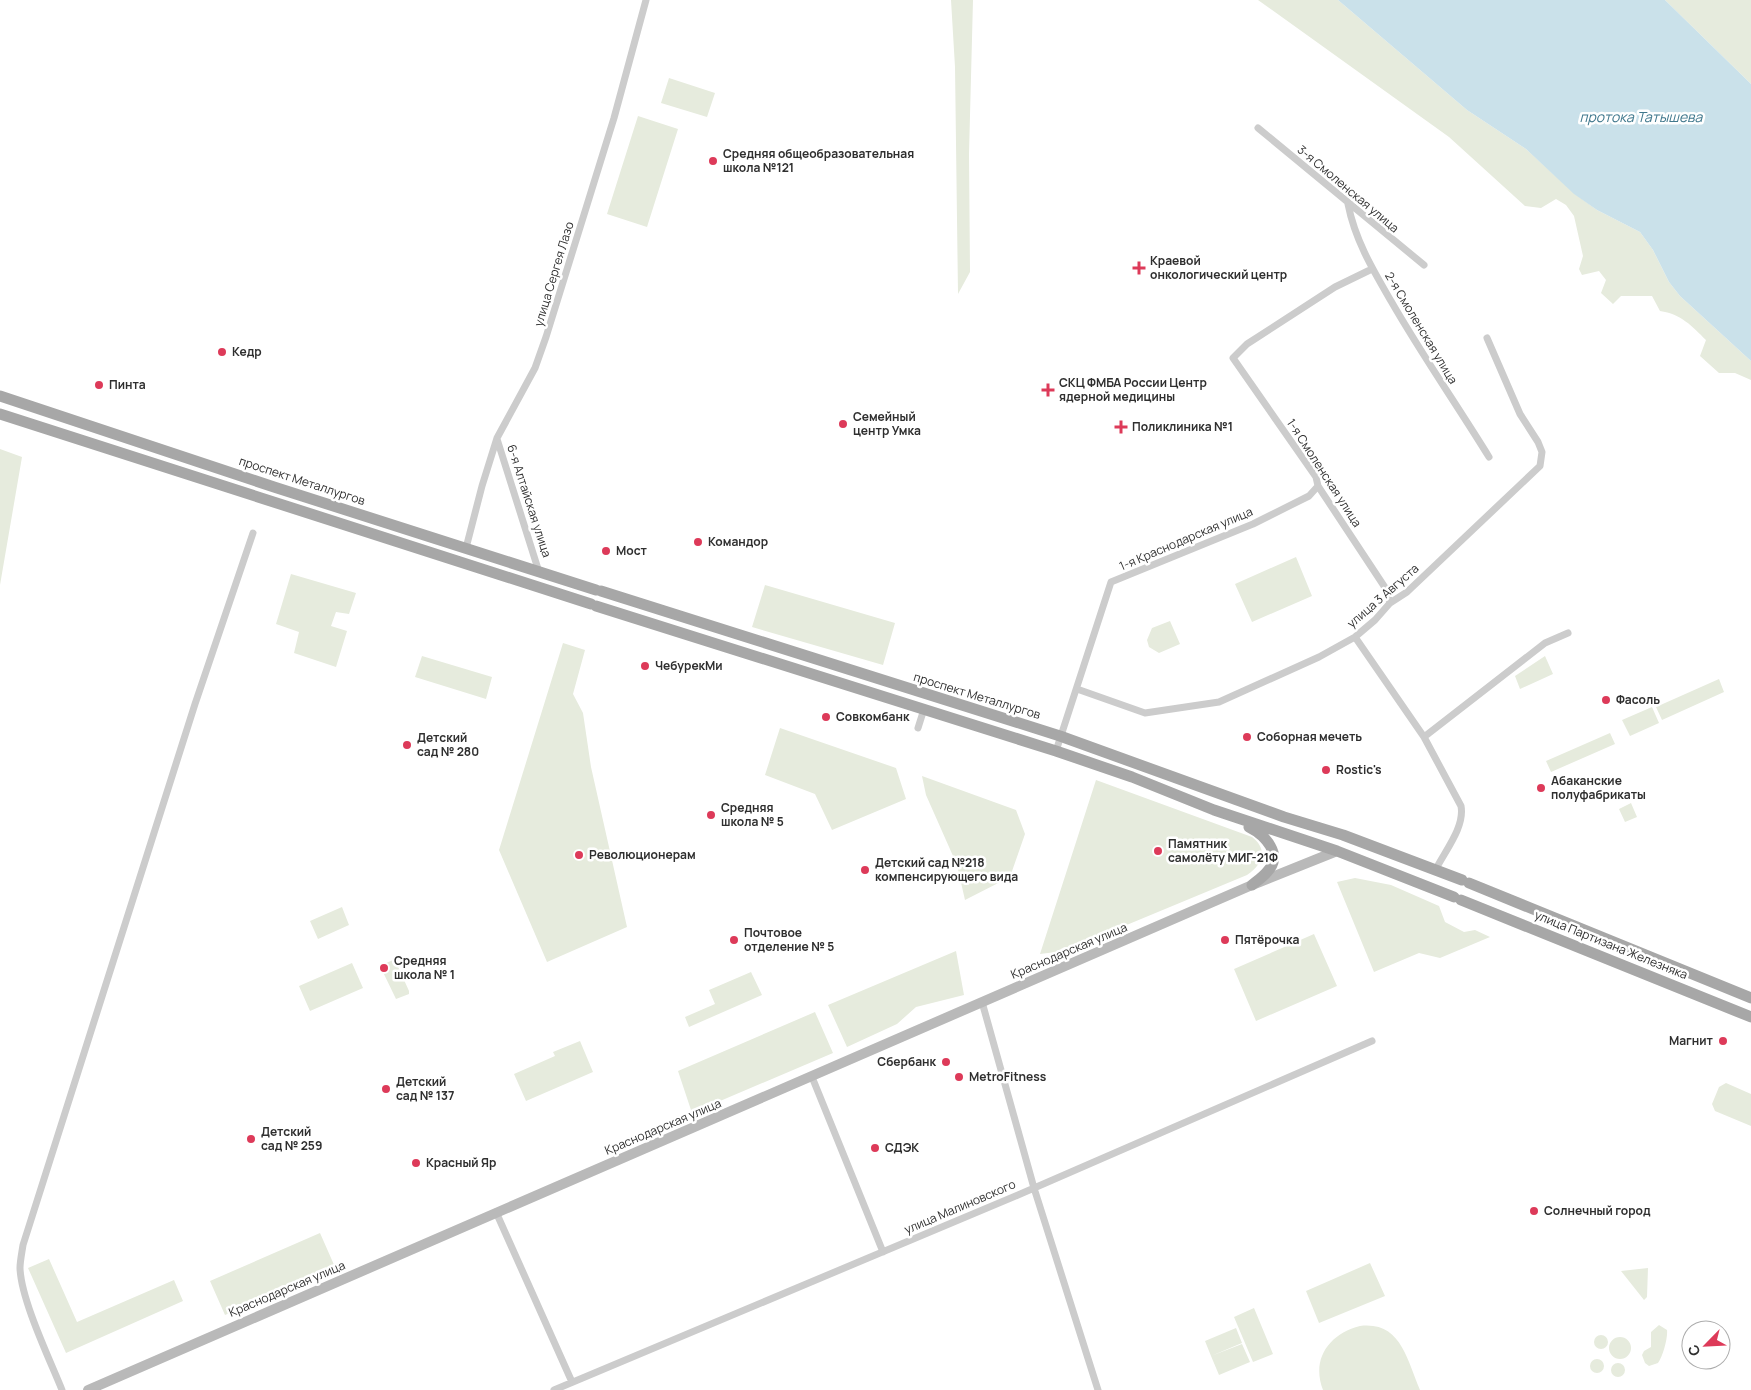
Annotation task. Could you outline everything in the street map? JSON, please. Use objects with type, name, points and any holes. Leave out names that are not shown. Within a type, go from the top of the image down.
[{"type":"main road","name":"проспект Металлургов","points":[[0,396],[539,572],[1060,736],[1284,817],[1343,835]]},
{"type":"main road","points":[[0,414],[1056,751],[1132,777],[1214,810],[1337,851],[1343,835]]},
{"type":"main road","points":[[464,562],[466,548]]},
{"type":"main road","points":[[1214,810],[1262,834],[1270,843],[1273,852],[1272,864],[1268,871],[1252,885]]},
{"type":"main road","name":"улица Партизана Железняка","points":[[1343,835],[1436,869],[1751,998]]},
{"type":"main road","name":"улица Партизана Железняка","points":[[1337,851],[1751,1017]]},
{"type":"main road","name":"Краснодарская улица","points":[[88,1390],[1252,885],[1337,851]]},
{"type":"street","name":"улица Сергея Лазо","points":[[466,548],[497,438],[535,368],[546,337],[614,118],[646,0]]},
{"type":"street","name":"3-я Смоленская улица","points":[[1258,128],[1424,265]]},
{"type":"street","name":"2-я Смоленская улица","points":[[1348,204],[1352,227],[1372,269],[1422,355],[1489,457]]},
{"type":"street","name":"1-я Смоленская улица","points":[[1372,269],[1335,287],[1247,344],[1233,358],[1316,477],[1318,486],[1386,589],[1390,603]]},
{"type":"street","name":"улица 3 Августа","points":[[1077,689],[1145,712],[1187,708],[1219,702],[1319,657],[1355,637],[1375,620],[1390,603],[1407,592],[1540,466],[1542,452],[1538,442],[1520,414],[1487,338]]},
{"type":"street","name":"6-я Алтайская улица","points":[[497,438],[539,572]]},
{"type":"street","name":"1-я Краснодарская улица","points":[[1056,751],[1111,582],[1252,524],[1309,496],[1318,486]]},
{"type":"street","points":[[62,1390],[32,1314],[26,1293],[20,1269],[24,1245],[195,704],[253,533]]},
{"type":"street","points":[[1424,737],[1545,643],[1568,633]]},
{"type":"street","points":[[1355,637],[1424,737],[1461,806],[1462,815],[1436,869]]},
{"type":"street","points":[[918,728],[924,709]]},
{"type":"street","points":[[982,1002],[1034,1188],[1098,1390]]},
{"type":"street","name":"улица Малиновского","points":[[554,1390],[1034,1188],[1372,1041]]},
{"type":"street","points":[[812,1077],[883,1252]]},
{"type":"street","points":[[496,1212],[572,1382]]},
{"type":"shaded area","points":[[951,0],[973,0],[969,154],[970,272],[958,294],[955,67]]},
{"type":"shaded area","points":[[1258,0],[1338,0],[1467,110],[1526,149],[1575,194],[1597,210],[1640,232],[1653,250],[1669,282],[1680,296],[1751,361],[1751,380],[1735,373],[1719,373],[1700,356],[1706,340],[1691,325],[1680,318],[1660,311],[1652,296],[1621,296],[1613,304],[1601,293],[1606,280],[1599,271],[1582,275],[1579,269],[1583,256],[1574,216],[1566,205],[1556,199],[1541,208],[1525,206],[1449,137]]},
{"type":"shaded area","points":[[1665,0],[1751,0],[1751,84]]},
{"type":"shaded area","points":[[669,78],[715,93],[707,117],[661,103]]},
{"type":"shaded area","points":[[638,116],[678,129],[647,227],[607,214]]},
{"type":"shaded area","points":[[0,449],[22,457],[0,585]]},
{"type":"shaded area","points":[[1296,557],[1312,596],[1252,622],[1235,584]]},
{"type":"shaded area","points":[[291,574],[356,593],[349,614],[336,612],[331,626],[347,631],[336,667],[294,653],[299,632],[276,624]]},
{"type":"shaded area","points":[[765,585],[895,623],[883,665],[752,627]]},
{"type":"shaded area","points":[[1170,621],[1180,644],[1159,653],[1149,647],[1147,640],[1152,628]]},
{"type":"shaded area","points":[[563,643],[585,650],[573,694],[583,713],[591,767],[627,927],[547,962],[499,850]]},
{"type":"shaded area","points":[[422,656],[492,677],[486,699],[415,677]]},
{"type":"shaded area","points":[[1545,656],[1553,674],[1520,689],[1515,676]]},
{"type":"shaded area","points":[[1719,679],[1724,692],[1662,720],[1656,707]]},
{"type":"shaded area","points":[[1652,707],[1659,723],[1630,736],[1622,720]]},
{"type":"shaded area","points":[[780,728],[896,768],[906,799],[832,830],[815,794],[765,775]]},
{"type":"shaded area","points":[[1610,733],[1615,744],[1551,772],[1546,761]]},
{"type":"shaded area","points":[[922,776],[1016,810],[1025,834],[1010,877],[965,900],[957,865],[926,795]]},
{"type":"shaded area","points":[[1096,780],[1252,837],[1262,852],[1260,862],[1247,875],[1064,951],[1040,954]]},
{"type":"shaded area","points":[[1631,803],[1637,817],[1625,822],[1619,809]]},
{"type":"shaded area","points":[[1355,878],[1391,885],[1439,906],[1445,922],[1464,932],[1475,930],[1490,937],[1440,958],[1419,953],[1374,972],[1337,882]]},
{"type":"shaded area","points":[[342,907],[349,925],[318,939],[310,921]]},
{"type":"shaded area","points":[[1314,934],[1337,986],[1256,1021],[1234,969]]},
{"type":"shaded area","points":[[956,951],[964,995],[916,1007],[897,1024],[847,1047],[828,1005]]},
{"type":"shaded area","points":[[393,960],[396,962],[409,991],[409,994],[396,999],[381,968],[382,965]]},
{"type":"shaded area","points":[[352,963],[363,988],[310,1011],[299,986]]},
{"type":"shaded area","points":[[751,972],[762,995],[689,1027],[685,1017],[715,1004],[709,990]]},
{"type":"shaded area","points":[[815,1012],[833,1053],[692,1113],[678,1071]]},
{"type":"shaded area","points":[[580,1041],[593,1072],[526,1101],[514,1074],[555,1056],[553,1052]]},
{"type":"shaded area","points":[[1726,1083],[1751,1094],[1751,1126],[1715,1111],[1712,1104],[1719,1087]]},
{"type":"shaded area","points":[[320,1233],[335,1267],[225,1315],[210,1281]]},
{"type":"shaded area","points":[[49,1259],[77,1322],[174,1280],[183,1301],[66,1353],[28,1268]]},
{"type":"shaded area","points":[[1370,1263],[1385,1296],[1319,1323],[1306,1291]]},
{"type":"shaded area","points":[[1648,1268],[1647,1297],[1644,1300],[1621,1271]]},
{"type":"shaded area","points":[[1254,1308],[1273,1354],[1253,1362],[1234,1317]]},
{"type":"shaded area","points":[[1659,1325],[1667,1330],[1665,1347],[1658,1363],[1649,1366],[1645,1363],[1642,1355],[1644,1351],[1651,1347],[1651,1332]]},
{"type":"shaded area","points":[[1360,1326],[1374,1326],[1394,1336],[1406,1355],[1420,1390],[1323,1390],[1319,1368],[1325,1349],[1339,1335]]},
{"type":"shaded area","points":[[1236,1328],[1242,1343],[1211,1356],[1205,1341]]},
{"type":"shaded area","points":[[1601,1335],[1606,1337],[1608,1342],[1606,1347],[1601,1349],[1596,1347],[1594,1342],[1596,1337]]},
{"type":"shaded area","points":[[1620,1337],[1628,1340],[1631,1348],[1628,1356],[1620,1359],[1612,1356],[1609,1348],[1612,1340]]},
{"type":"shaded area","points":[[1242,1344],[1250,1362],[1219,1375],[1211,1356]]},
{"type":"shaded area","points":[[1594,1359],[1600,1359],[1604,1366],[1600,1373],[1594,1373],[1590,1369],[1590,1363]]},
{"type":"shaded area","points":[[1618,1363],[1623,1365],[1625,1370],[1623,1375],[1618,1377],[1613,1375],[1611,1370],[1613,1365]]},
{"type":"water","name":"протока Татышева","points":[[1338,0],[1665,0],[1751,84],[1751,361],[1680,296],[1669,282],[1653,250],[1640,232],[1597,210],[1574,194],[1526,149],[1467,110]]},
{"type":"place","name":"Средняя общеобразовательная школа №121","points":[[713,161]]},
{"type":"place","name":"Краевой онкологический центр","points":[[1139,268]]},
{"type":"place","name":"Кедр","points":[[222,352]]},
{"type":"place","name":"Пинта","points":[[99,385]]},
{"type":"place","name":"СКЦ ФМБА России Центр ядерной медицины","points":[[1048,390]]},
{"type":"place","name":"Семейный центр Умка","points":[[843,424]]},
{"type":"place","name":"Поликлиника №1","points":[[1121,427]]},
{"type":"place","name":"Командор","points":[[698,542]]},
{"type":"place","name":"Мост","points":[[606,551]]},
{"type":"place","name":"ЧебурекМи","points":[[645,666]]},
{"type":"place","name":"Фасоль","points":[[1606,700]]},
{"type":"place","name":"Совкомбанк","points":[[826,717]]},
{"type":"place","name":"Соборная мечеть","points":[[1247,737]]},
{"type":"place","name":"Детский сад № 280","points":[[407,745]]},
{"type":"place","name":"Rostic's","points":[[1326,770]]},
{"type":"place","name":"Абаканские полуфабрикаты","points":[[1541,788]]},
{"type":"place","name":"Средняя школа № 5","points":[[711,815]]},
{"type":"place","name":"Памятник самолёту МИГ-21Ф","points":[[1158,851]]},
{"type":"place","name":"Революционерам","points":[[579,855]]},
{"type":"place","name":"Детский сад №218 компенсирующего вида","points":[[865,870]]},
{"type":"place","name":"Почтовое отделение № 5","points":[[734,940]]},
{"type":"place","name":"Пятёрочка","points":[[1225,940]]},
{"type":"place","name":"Средняя школа № 1","points":[[384,968]]},
{"type":"place","name":"Магнит","points":[[1723,1041]]},
{"type":"place","name":"Сбербанк","points":[[946,1062]]},
{"type":"place","name":"MetroFitness","points":[[959,1077]]},
{"type":"place","name":"Детский сад № 137","points":[[386,1089]]},
{"type":"place","name":"Детский сад № 259","points":[[251,1139]]},
{"type":"place","name":"СДЭК","points":[[875,1148]]},
{"type":"place","name":"Красный Яр","points":[[416,1163]]},
{"type":"place","name":"Солнечный город","points":[[1534,1211]]}]
